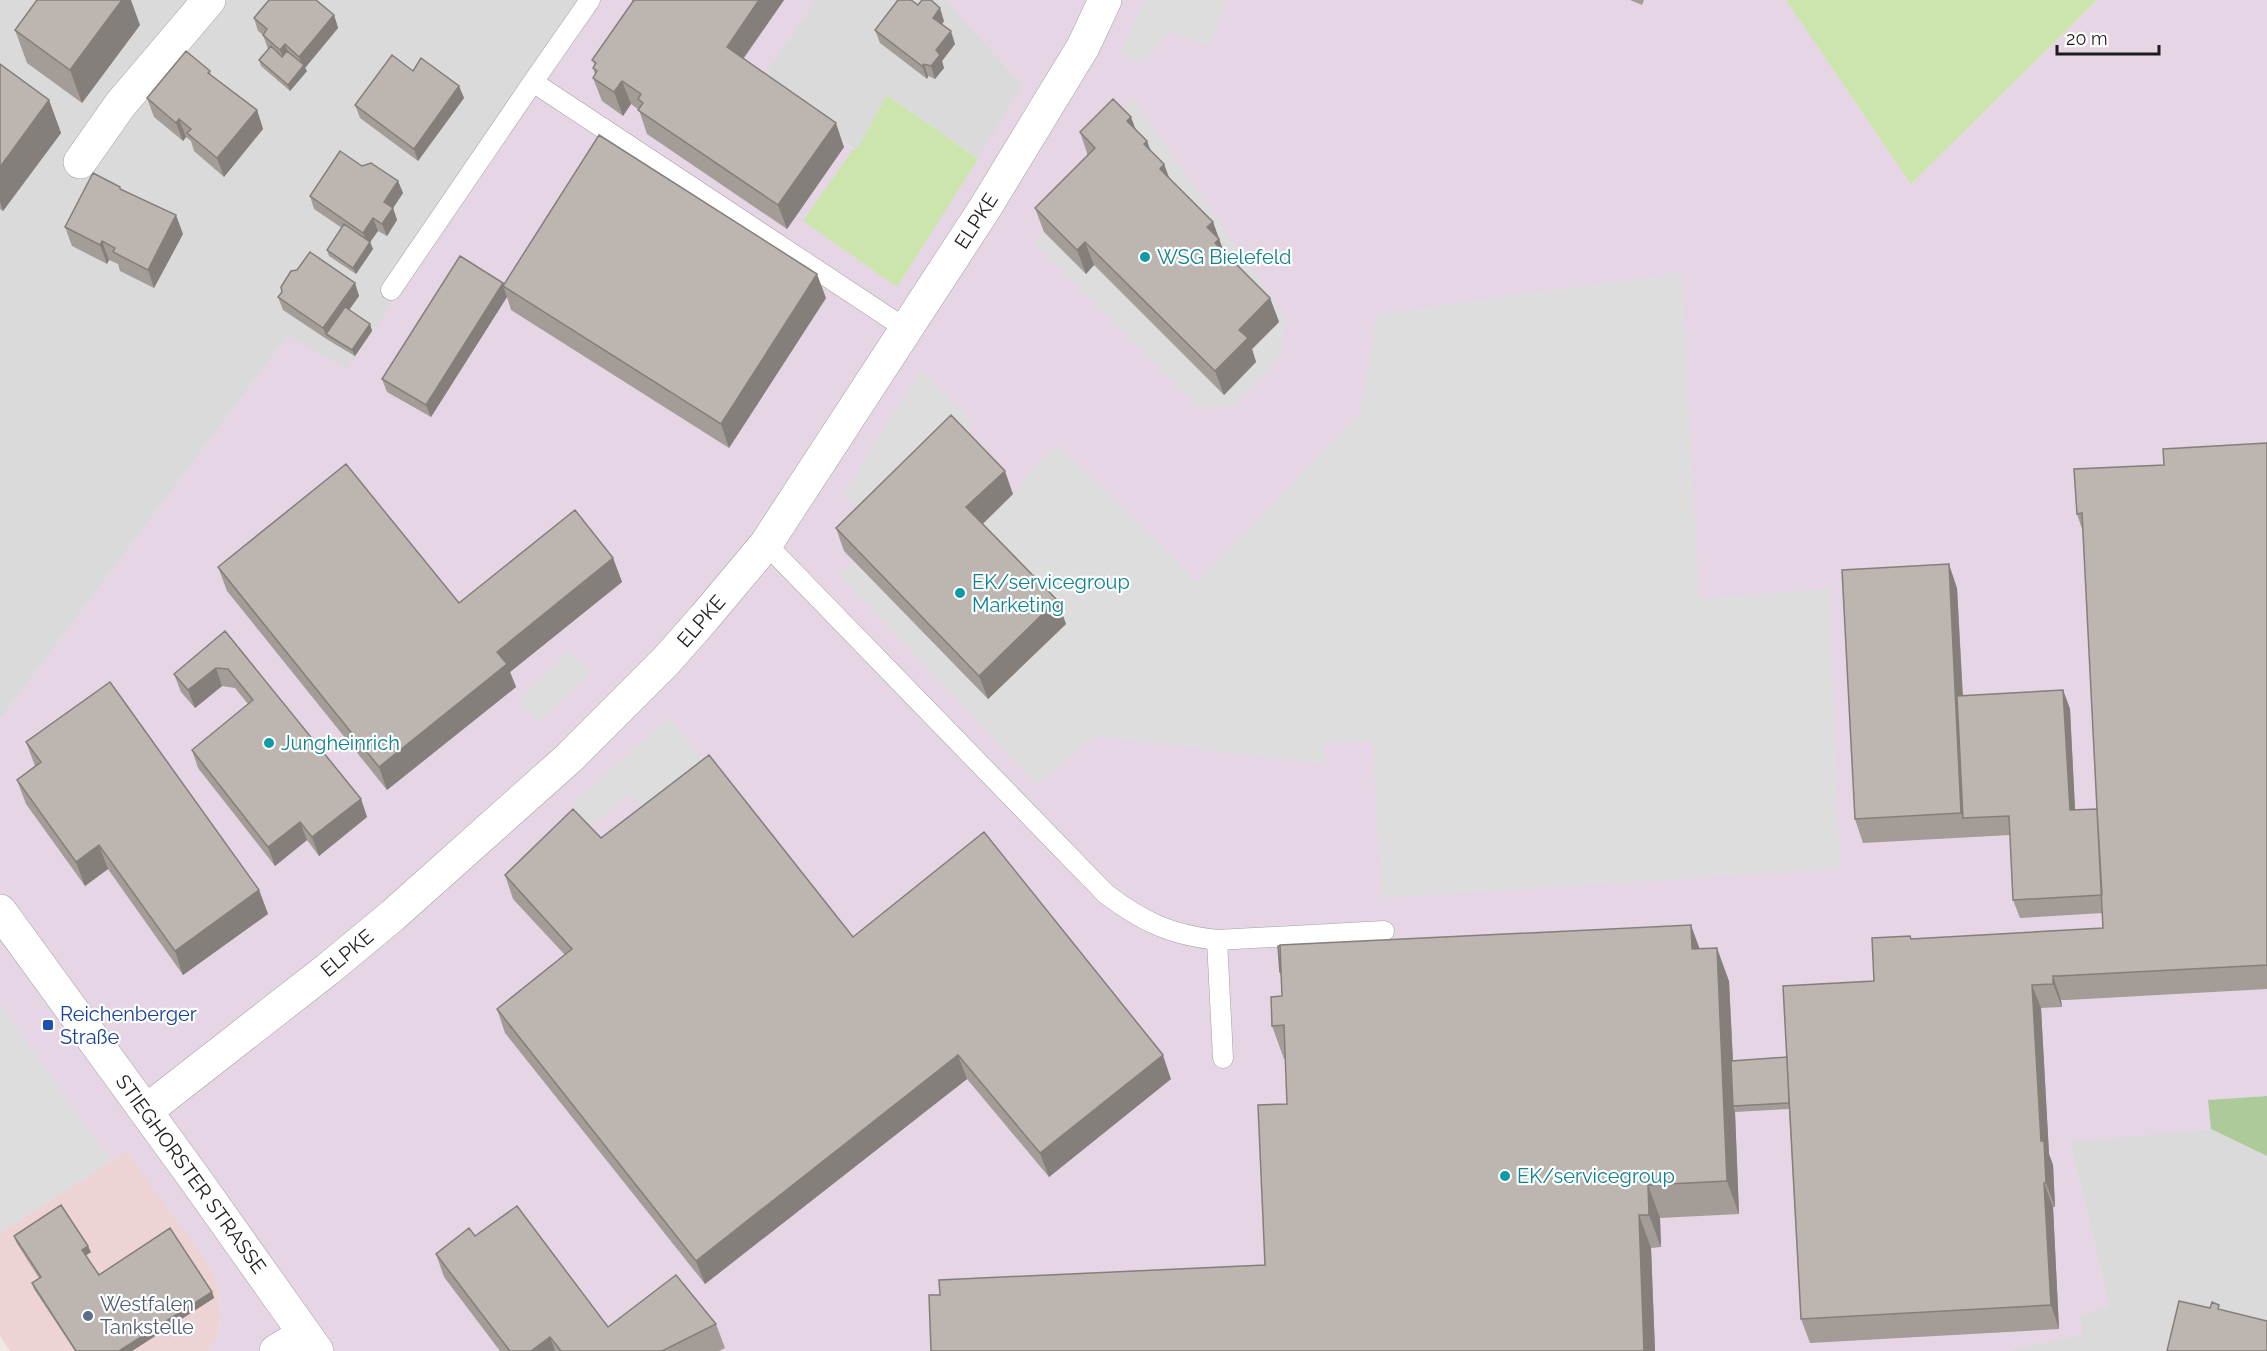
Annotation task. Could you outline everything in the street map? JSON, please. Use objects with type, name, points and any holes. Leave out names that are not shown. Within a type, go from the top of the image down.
[{"type":"street","points":[[80,162],[120,105],[209,0]]},
{"type":"street","name":"ELPKE","points":[[146,1111],[392,916],[569,758],[666,661],[766,544],[985,208],[1083,47],[1106,0]]},
{"type":"street","name":"STIEGHORSTER STRASSE","points":[[0,911],[146,1111],[310,1343]]},
{"type":"street","points":[[276,1351],[310,1343]]},
{"type":"lane","points":[[391,290],[590,0]]},
{"type":"lane","points":[[533,82],[906,329]]},
{"type":"lane","points":[[766,544],[1106,894],[1132,914],[1189,937],[1217,940],[1384,931]]},
{"type":"lane","points":[[1217,940],[1223,1058]]},
{"type":"shaded area","points":[[0,0],[601,0],[347,370],[288,336],[0,720]]},
{"type":"shaded area","points":[[601,0],[815,0],[758,83],[853,149],[803,221],[897,287],[1023,85],[946,0],[1786,0],[1911,184],[2097,0],[2267,0],[2267,1096],[2209,1100],[2211,1129],[2070,1142],[2109,1306],[2080,1315],[2083,1334],[2007,1351],[208,1351],[217,1337],[221,1315],[219,1292],[212,1270],[127,1151],[0,1233],[0,720],[288,336],[347,369]]},
{"type":"shaded area","points":[[815,0],[946,0],[1023,85],[978,159],[887,95],[857,151],[758,83]]},
{"type":"shaded area","points":[[1145,0],[1227,0],[1209,46],[1170,32],[1142,63],[1120,53]]},
{"type":"shaded area","points":[[1131,95],[1286,317],[1281,357],[1231,407],[1199,409],[1034,243],[1044,232],[1085,273],[1094,265],[1224,394],[1256,362],[1247,353],[1279,322],[1221,246],[1169,193],[1122,123]]},
{"type":"shaded area","points":[[1682,272],[1699,598],[1830,589],[1840,869],[1382,898],[1372,741],[1325,743],[1327,765],[1095,736],[1037,785],[839,575],[854,562],[988,699],[975,531],[1013,494],[1032,470],[1057,445],[1198,581],[1360,413],[1377,314]]},
{"type":"shaded area","points":[[921,369],[973,423],[960,439],[873,523],[843,495]]},
{"type":"shaded area","points":[[569,651],[591,673],[539,722],[518,700]]},
{"type":"shaded area","points":[[669,717],[718,779],[656,826],[630,794],[590,828],[570,805]]},
{"type":"shaded area","points":[[0,1004],[111,1161],[0,1233]]},
{"type":"shaded area","points":[[2211,1129],[2267,1156],[2267,1351],[2007,1351],[2082,1334],[2080,1315],[2109,1306],[2070,1141]]},
{"type":"shaded area","points":[[127,1151],[212,1270],[219,1292],[221,1315],[217,1337],[208,1351],[10,1351],[0,1336],[0,1233]]},
{"type":"green space","points":[[1786,0],[2097,0],[1911,184]]},
{"type":"green space","points":[[887,95],[978,159],[897,287],[803,221],[853,149],[857,150]]},
{"type":"green space","points":[[2267,1096],[2267,1156],[2211,1129],[2208,1100]]},
{"type":"building","points":[[37,0],[122,0],[70,70],[15,30]]},
{"type":"building","points":[[269,0],[316,0],[334,15],[299,57],[285,44],[280,50],[263,35],[267,29],[254,18]]},
{"type":"building","points":[[634,0],[759,0],[727,47],[836,123],[778,205],[638,110],[643,103],[638,99],[641,94],[622,81],[614,92],[593,78],[597,71],[593,68],[596,63],[592,60]]},
{"type":"building","points":[[898,0],[911,0],[918,5],[922,0],[931,0],[940,8],[933,18],[951,31],[936,50],[940,55],[931,66],[924,64],[922,66],[875,30]]},
{"type":"building","points":[[271,46],[282,57],[287,51],[304,65],[288,85],[259,60]]},
{"type":"building","points":[[186,51],[210,71],[208,73],[257,110],[217,158],[187,133],[191,129],[179,119],[176,123],[147,98]]},
{"type":"building","points":[[392,55],[413,71],[421,58],[459,86],[414,149],[355,105]]},
{"type":"building","points":[[0,64],[49,100],[0,167]]},
{"type":"building","name":"WSG Bielefeld","points":[[1113,99],[1131,117],[1127,121],[1147,141],[1144,144],[1164,164],[1160,169],[1213,222],[1207,227],[1219,239],[1215,243],[1270,298],[1239,330],[1248,338],[1215,371],[1085,242],[1077,250],[1035,208],[1095,148],[1080,132]]},
{"type":"building","points":[[599,135],[817,274],[721,424],[503,286]]},
{"type":"building","points":[[340,151],[362,166],[371,163],[398,181],[384,202],[393,208],[382,224],[373,218],[363,233],[310,196]]},
{"type":"building","points":[[93,173],[120,189],[176,215],[148,270],[113,252],[115,248],[102,241],[100,245],[65,227]]},
{"type":"building","points":[[344,224],[370,242],[353,268],[327,250]]},
{"type":"building","points":[[310,252],[355,283],[323,328],[278,297],[291,271],[297,270]]},
{"type":"building","points":[[460,256],[503,283],[426,405],[382,379]]},
{"type":"building","points":[[345,307],[370,324],[352,350],[326,334]]},
{"type":"building","name":"EK/servicegroup Marketing","points":[[951,415],[1005,471],[966,507],[1057,600],[979,676],[836,528]]},
{"type":"building","points":[[2267,443],[2267,965],[2053,976],[2053,984],[2032,985],[2041,1141],[2044,1141],[2051,1305],[1801,1319],[1783,986],[1874,981],[1872,938],[1910,936],[1911,939],[2103,928],[2082,513],[2077,514],[2074,469],[2164,465],[2163,449]]},
{"type":"building","points":[[346,464],[459,603],[575,510],[613,558],[497,652],[507,664],[379,767],[218,567]]},
{"type":"building","points":[[1949,564],[1961,813],[1855,819],[1842,570]]},
{"type":"building","name":"Jungheinrich","points":[[225,631],[361,799],[312,837],[300,822],[268,847],[192,750],[253,700],[228,669],[216,668],[188,690],[174,674]]},
{"type":"building","points":[[110,682],[259,890],[175,951],[99,845],[76,862],[17,780],[41,762],[26,742]]},
{"type":"building","points":[[2063,690],[2070,810],[2097,809],[2102,895],[2013,900],[2009,816],[1963,818],[1957,696]]},
{"type":"building","points":[[709,755],[853,937],[984,832],[1163,1055],[1040,1153],[958,1055],[696,1261],[497,1009],[572,949],[505,875],[573,809],[601,838]]},
{"type":"building","name":"EK/servicegroup","points":[[1691,925],[1692,949],[1717,948],[1727,1181],[1648,1185],[1649,1215],[1639,1215],[1644,1351],[931,1351],[929,1295],[940,1295],[939,1280],[1265,1265],[1258,1105],[1287,1104],[1284,1025],[1272,1026],[1271,997],[1282,996],[1280,945]]},
{"type":"building","points":[[1278,946],[1280,946],[1281,972],[1280,972]]},
{"type":"building","points":[[1787,1057],[1789,1103],[1733,1106],[1731,1061]]},
{"type":"building","points":[[61,1205],[88,1246],[82,1250],[99,1275],[170,1228],[212,1292],[119,1351],[76,1351],[32,1283],[41,1277],[14,1236]]},
{"type":"building","points":[[517,1206],[608,1327],[676,1275],[716,1324],[662,1351],[561,1351],[550,1337],[531,1351],[510,1351],[436,1254],[469,1228],[475,1236]]},
{"type":"building","points":[[2179,1301],[2210,1308],[2212,1302],[2219,1305],[2218,1309],[2267,1321],[2267,1351],[2167,1351]]},
{"type":"place","name":"WSG Bielefeld","points":[[1145,257]]},
{"type":"place","name":"EK/servicegroup Marketing","points":[[960,593]]},
{"type":"place","name":"Jungheinrich","points":[[269,743]]},
{"type":"place","name":"Reichenberger Straße","points":[[48,1025]]},
{"type":"place","name":"EK/servicegroup","points":[[1505,1176]]},
{"type":"place","name":"Westfalen Tankstelle","points":[[88,1316]]}]
